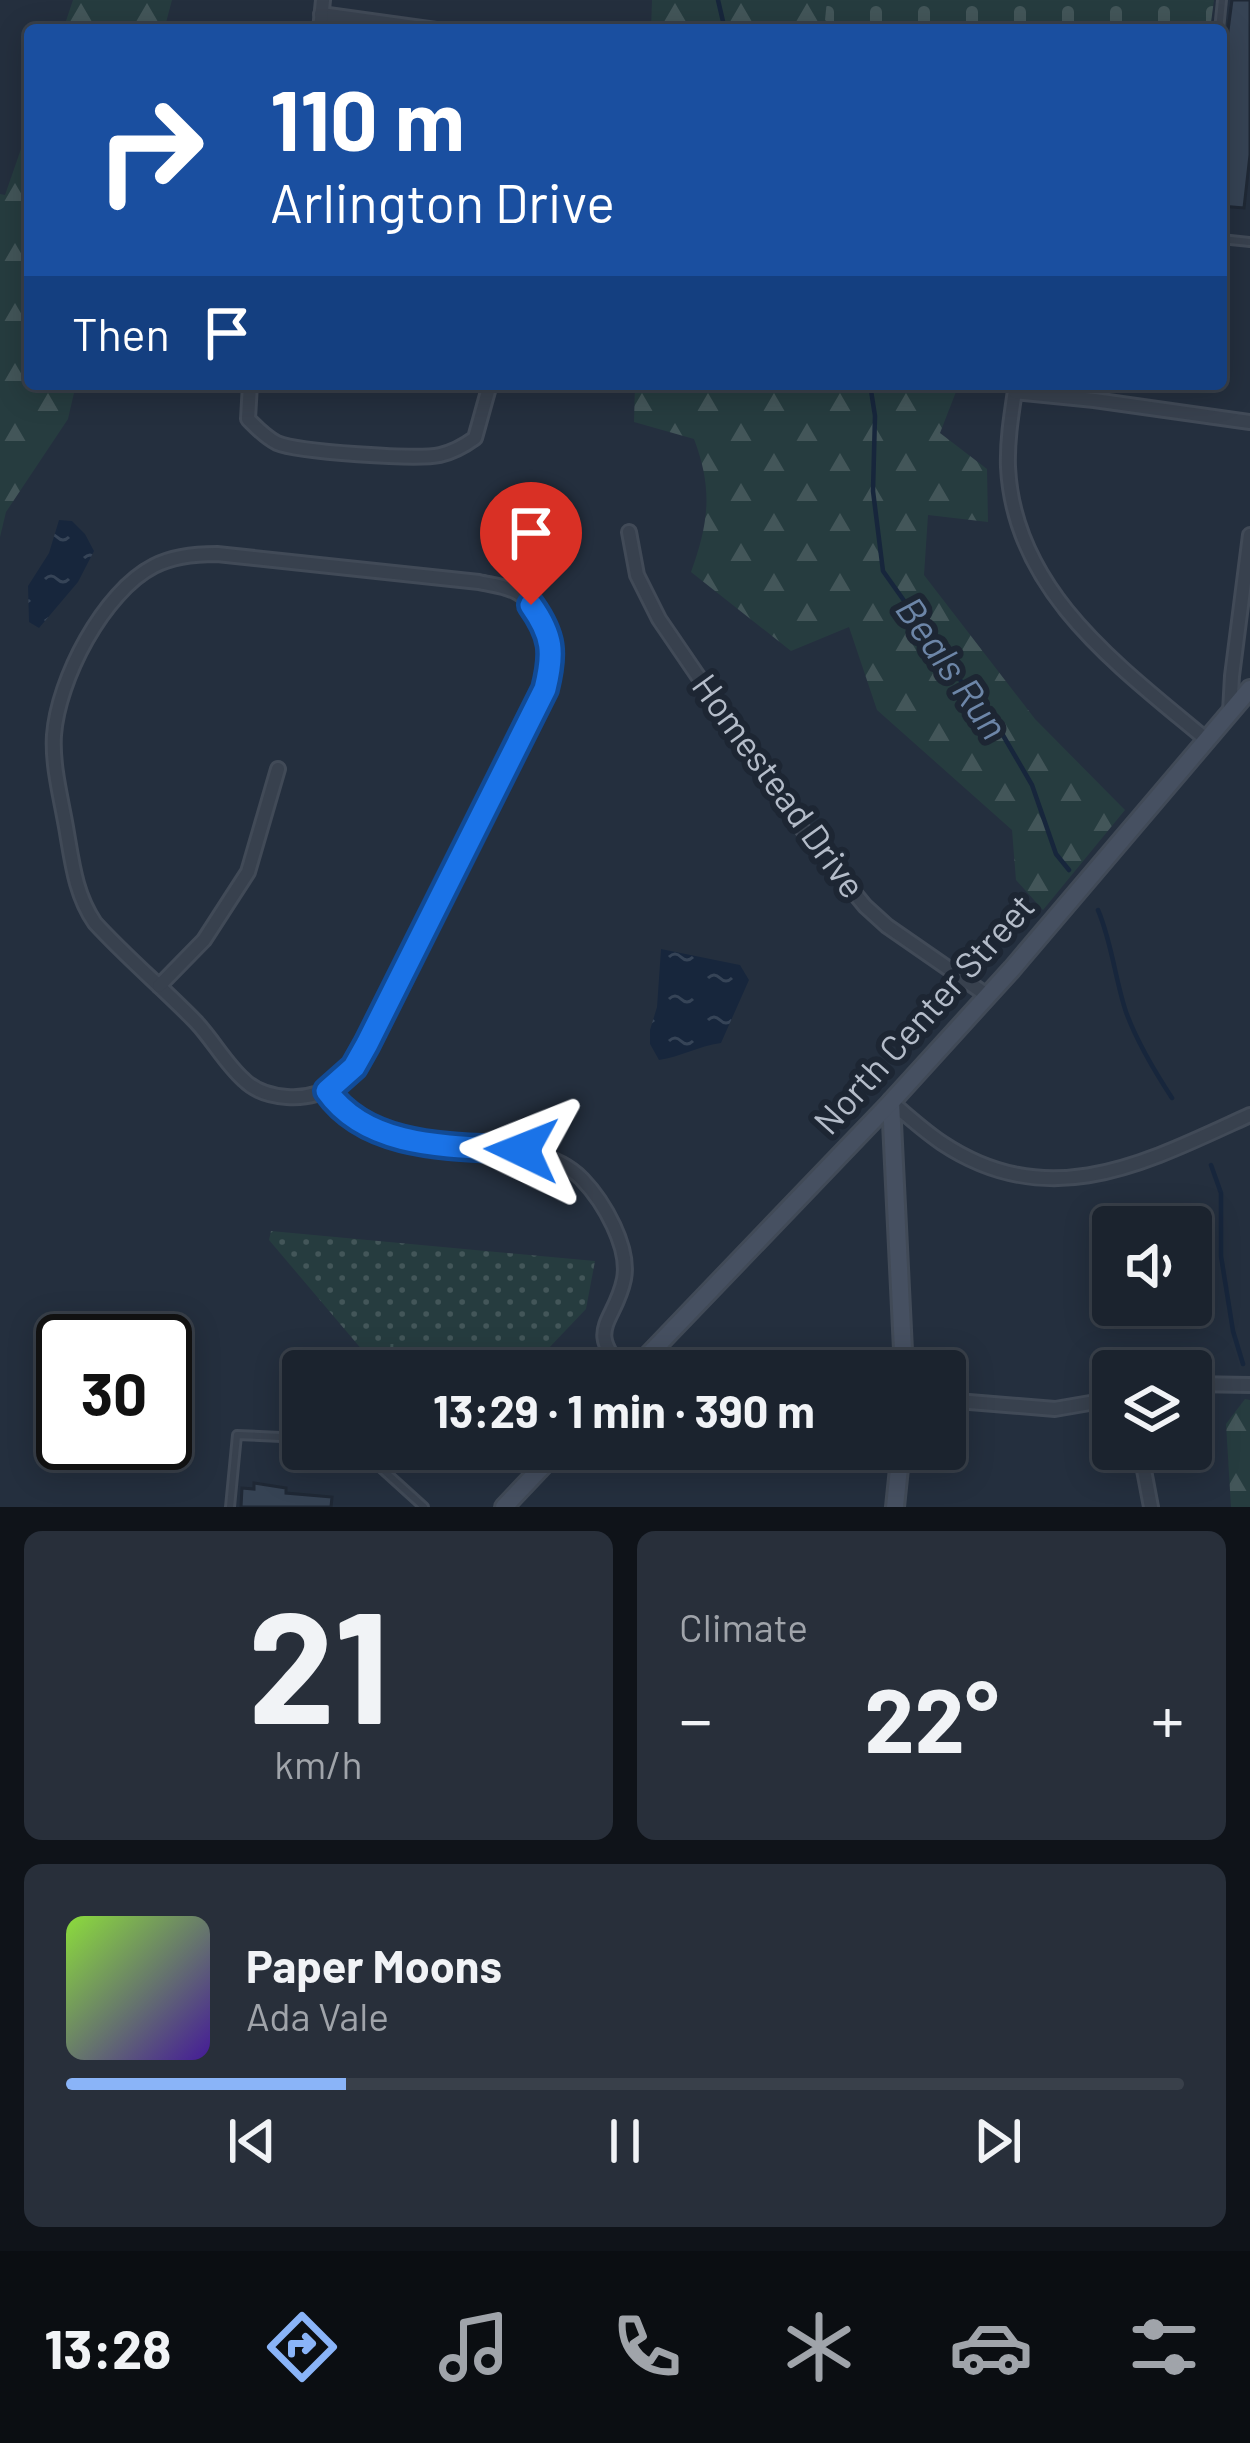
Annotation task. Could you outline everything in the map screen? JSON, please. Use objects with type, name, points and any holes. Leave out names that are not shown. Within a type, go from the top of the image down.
[{"type":"main road","name":"North Center Street","points":[[649,1350],[988,996],[1250,689]]},
{"type":"main road","points":[[891,1102],[903,1350]]},
{"type":"main road","points":[[504,1507],[539,1470]]},
{"type":"main road","points":[[896,1507],[899,1470]]},
{"type":"street","points":[[322,7],[406,24]]},
{"type":"street","points":[[250,390],[248,419],[275,442],[316,451],[424,457],[459,448],[475,438],[488,390]]},
{"type":"street","points":[[1015,390],[1008,466],[1014,507],[1045,583],[1097,645],[1208,741]]},
{"type":"street","points":[[1028,390],[1250,422]]},
{"type":"street","name":"Homestead Drive","points":[[629,532],[637,575],[659,620],[803,830],[887,926],[988,996]]},
{"type":"street","points":[[1230,713],[1250,535]]},
{"type":"street","points":[[217,554],[479,582],[519,593],[544,623],[551,664],[545,689],[367,1044],[354,1067],[327,1091],[295,1098],[250,1086],[199,1025],[115,945],[85,909],[54,755],[56,720],[70,671],[117,596],[138,575],[165,561],[217,554]]},
{"type":"street","points":[[159,986],[204,940],[248,872],[278,769]]},
{"type":"street","points":[[327,1091],[348,1114],[381,1131],[451,1148],[522,1150],[556,1162],[584,1181],[619,1240],[624,1260],[624,1277],[604,1327],[609,1350]]},
{"type":"street","points":[[891,1102],[942,1143],[977,1163],[1056,1180],[1096,1176],[1136,1164],[1250,1114]]},
{"type":"street","points":[[1212,1384],[1250,1385]]},
{"type":"street","points":[[966,1402],[1054,1409],[1092,1403]]},
{"type":"street","points":[[1144,1470],[1151,1507]]},
{"type":"lane","points":[[230,1507],[237,1435],[282,1437]]},
{"type":"lane","points":[[383,1470],[424,1507]]},
{"type":"path","points":[[392,1342],[392,1350]]},
{"type":"green space","points":[[73,0],[172,0],[166,24],[65,24]]},
{"type":"green space","points":[[652,0],[827,0],[826,20],[831,24],[651,24]]},
{"type":"green space","points":[[827,0],[1214,0],[1211,24],[830,24],[825,20]]},
{"type":"green space","points":[[24,140],[24,390],[75,390],[68,419],[6,512],[0,537],[0,194],[5,195]]},
{"type":"green space","points":[[635,390],[957,390],[940,433],[987,469],[988,522],[928,515],[924,575],[1035,719],[1125,810],[1043,910],[1016,880],[1012,830],[877,710],[849,627],[791,651],[691,572],[706,505],[694,439],[634,422]]},
{"type":"green space","points":[[271,1231],[595,1261],[586,1309],[547,1350],[362,1350],[269,1240]]},
{"type":"green space","points":[[1245,1399],[1250,1400],[1250,1507],[1231,1507],[1226,1424]]},
{"type":"water","points":[[59,520],[72,521],[94,551],[78,582],[39,628],[29,622],[28,586],[49,553]]},
{"type":"water","points":[[661,949],[740,965],[749,980],[721,1043],[659,1060],[650,1044],[650,1030],[657,1007]]},
{"type":"building","points":[[1232,0],[1250,0],[1250,155],[1244,208],[1227,207],[1227,38]]},
{"type":"building","points":[[254,1483],[286,1488],[286,1493],[332,1497],[331,1507],[241,1507],[242,1488],[254,1489]]},
{"type":"waterway","name":"Beals Run","points":[[718,0],[724,24]]},
{"type":"waterway","name":"Beals Run","points":[[871,390],[873,491],[883,571],[997,725],[1032,785],[1056,854],[1069,870]]},
{"type":"waterway","name":"Beals Run","points":[[1098,910],[1126,1012],[1172,1098]]},
{"type":"waterway","name":"Beals Run","points":[[1211,1165],[1221,1193],[1221,1256],[1243,1364]]},
{"type":"route","points":[[522,1150],[451,1148],[402,1138],[348,1114],[327,1091],[344,1079],[367,1044],[545,689],[550,643],[531,605]]}]
